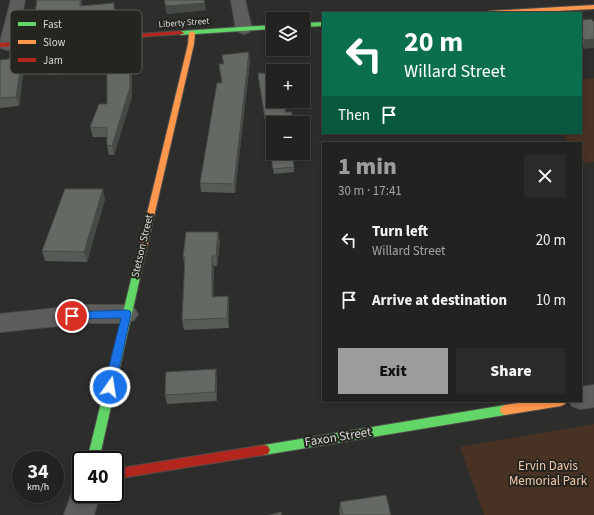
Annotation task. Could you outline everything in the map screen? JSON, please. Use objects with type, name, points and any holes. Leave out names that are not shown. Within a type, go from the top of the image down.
[{"type":"street","points":[[15,10],[18,0]]},
{"type":"street","points":[[238,0],[244,29]]},
{"type":"street","points":[[506,12],[594,7]]},
{"type":"street","points":[[310,25],[322,24]]},
{"type":"street","points":[[4,45],[10,26]]},
{"type":"street","name":"Liberty Street","points":[[142,36],[266,27]]},
{"type":"street","name":"Stetson Street","points":[[95,451],[126,314],[191,44],[192,33]]},
{"type":"street","points":[[0,323],[87,314],[126,314]]},
{"type":"street","points":[[582,398],[594,396]]},
{"type":"street","name":"Faxon Street","points":[[124,473],[555,402]]},
{"type":"street","points":[[79,515],[82,503]]},
{"type":"green space","points":[[594,78],[594,162],[583,164],[582,142],[568,142],[563,134],[582,134],[582,79]]},
{"type":"green space","name":"Ervin Davis Memorial Park","points":[[594,424],[594,515],[484,515],[460,447]]},
{"type":"building","points":[[37,0],[80,0],[80,6],[114,3],[114,10],[35,10]]},
{"type":"building","points":[[164,0],[204,0],[205,3],[166,6]]},
{"type":"building","points":[[591,19],[594,22],[594,39],[585,40],[582,38],[582,20]]},
{"type":"building","points":[[249,52],[234,184],[200,183],[217,83],[222,83],[219,64],[224,64],[222,55]]},
{"type":"building","points":[[10,59],[10,74],[20,74],[16,97],[0,98],[0,60]]},
{"type":"building","points":[[258,73],[266,74],[266,108],[286,108],[285,112],[292,112],[292,116],[266,116],[266,124]]},
{"type":"building","points":[[107,74],[130,74],[130,87],[112,146],[107,145],[107,128],[90,127],[99,104],[107,104]]},
{"type":"building","points":[[272,160],[293,160],[294,167],[273,169]]},
{"type":"building","points":[[65,189],[103,189],[84,252],[42,251]]},
{"type":"building","points":[[186,232],[218,232],[216,256],[212,256],[212,297],[228,296],[227,318],[182,320],[185,257],[183,257]]},
{"type":"building","points":[[216,369],[215,392],[165,395],[166,372]]},
{"type":"building","points":[[386,495],[391,515],[343,515],[340,502]]},
{"type":"building","points":[[281,512],[282,515],[269,515]]},
{"type":"traffic: fast","points":[[310,25],[322,24]]},
{"type":"traffic: fast","points":[[181,33],[266,27]]},
{"type":"traffic: fast","points":[[95,451],[142,251]]},
{"type":"traffic: fast","points":[[264,450],[505,410]]},
{"type":"traffic: slow","points":[[506,12],[594,7]]},
{"type":"traffic: slow","points":[[142,251],[191,44],[192,33]]},
{"type":"traffic: slow","points":[[505,410],[555,402]]},
{"type":"traffic: jam","points":[[142,36],[181,33]]},
{"type":"traffic: jam","points":[[0,45],[10,44]]},
{"type":"traffic: jam","points":[[124,473],[264,450]]},
{"type":"route","points":[[72,316],[87,314],[126,314],[110,387]]}]
